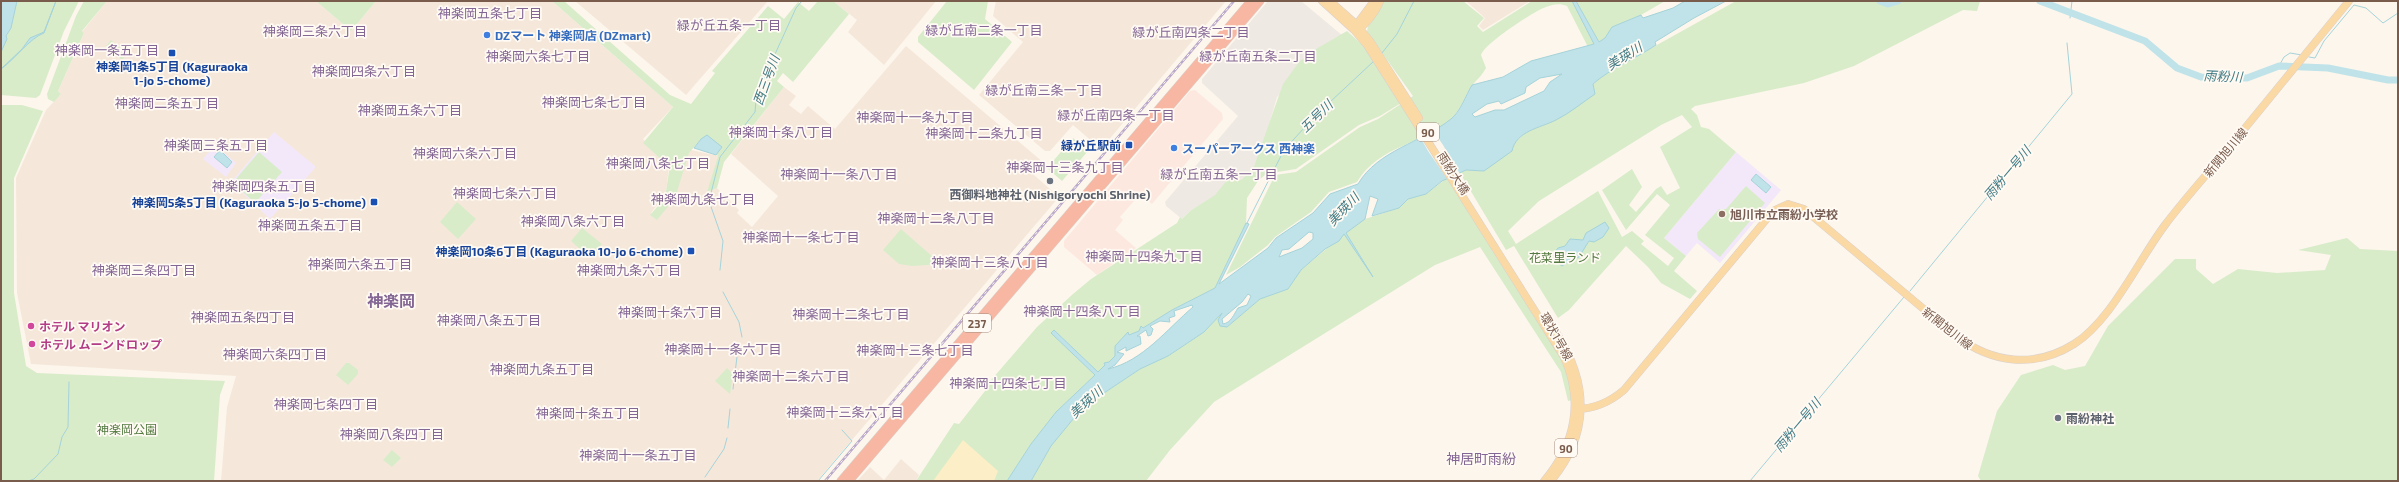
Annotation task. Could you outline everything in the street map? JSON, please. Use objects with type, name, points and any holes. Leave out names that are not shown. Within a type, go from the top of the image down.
[{"type":"highway","name":"237","points":[[849,481],[1251,1]]},
{"type":"highway","name":"237","points":[[841,481],[944,366],[1260,1]]},
{"type":"main road","name":"90","points":[[1322,1],[1357,27]]},
{"type":"main road","name":"90","points":[[1330,1],[1357,27]]},
{"type":"main road","points":[[1357,27],[1374,1]]},
{"type":"main road","points":[[1357,27],[1380,1]]},
{"type":"main road","name":"新開旭川線","points":[[1578,409],[1606,402],[1624,390],[1765,220],[1779,207],[1788,204],[1797,206],[1810,214],[1956,336],[1977,351],[2008,360],[2040,359],[2062,350],[2082,338],[2102,318],[2165,224],[2349,1]]},
{"type":"main road","name":"雨紛大橋","points":[[1357,27],[1484,224]]},
{"type":"main road","name":"環状1号線","points":[[1484,224],[1561,349],[1572,376],[1578,409],[1573,445],[1551,481]]},
{"type":"main road","name":"環状1号線","points":[[1544,481],[1568,443],[1578,409]]},
{"type":"shaded area","points":[[107,1],[316,1],[351,31],[376,1],[552,1],[673,107],[643,139],[669,166],[666,193],[651,213],[656,218],[687,149],[718,156],[708,192],[717,188],[739,210],[737,213],[752,227],[778,196],[731,154],[784,87],[796,96],[789,105],[801,114],[808,106],[835,129],[906,46],[1044,163],[1034,175],[1059,197],[817,481],[221,481],[227,407],[236,376],[31,364],[17,293],[16,178],[46,110],[61,94],[58,91],[84,33],[82,32]]},
{"type":"shaded area","points":[[575,1],[768,1],[686,95]]},
{"type":"shaded area","points":[[833,1],[936,1],[884,65],[848,32],[857,20]]},
{"type":"shaded area","points":[[996,1],[1226,1],[1101,149],[1073,125],[1050,151],[1045,151],[979,95],[1023,42],[993,16]]},
{"type":"shaded area","points":[[1268,1],[1301,1],[1343,36],[1333,39],[1277,97],[1267,132],[1253,169],[1241,180],[1232,174],[1216,195],[1190,211],[1182,219],[1166,206],[1165,202],[1238,116],[1202,83],[1202,79]]},
{"type":"shaded area","points":[[1466,1],[1530,1],[1483,30],[1479,26],[1485,18]]},
{"type":"shaded area","points":[[1195,90],[1222,113],[1223,119],[1152,204],[1140,194],[1120,217],[1123,220],[1115,230],[1136,248],[1097,275],[1064,247],[1064,241],[1190,91]]},
{"type":"shaded area","points":[[274,132],[315,166],[315,168],[270,219],[231,182]]},
{"type":"shaded area","points":[[215,145],[236,163],[226,177],[203,159]]},
{"type":"shaded area","name":"旭川市立雨紛小学校","points":[[1736,152],[1781,190],[1720,263],[1697,243],[1686,256],[1664,238]]},
{"type":"shaded area","points":[[901,459],[919,475],[916,481],[857,481],[870,467],[884,480]]},
{"type":"green space","points":[[17,1],[79,1],[64,31],[40,95],[36,98],[1,95],[1,52],[11,28]]},
{"type":"green space","points":[[84,1],[107,1],[82,31],[84,33],[58,91],[61,94],[54,102],[48,99],[47,94],[76,16]]},
{"type":"green space","points":[[316,1],[376,1],[351,31]]},
{"type":"green space","points":[[552,1],[564,1],[670,95],[691,104],[715,73],[712,71],[768,6],[784,19],[798,2],[809,11],[818,1],[833,1],[849,14],[793,82],[783,73],[777,81],[784,87],[724,162],[717,188],[707,192],[718,156],[716,155],[722,147],[701,139],[689,153],[675,198],[657,220],[650,215],[665,198],[670,165],[664,158],[661,159],[643,143],[673,107]]},
{"type":"green space","points":[[947,1],[988,1],[985,19],[1012,42],[974,90],[918,42],[918,37]]},
{"type":"green space","points":[[1384,1],[1463,1],[1484,18],[1477,26],[1483,32],[1532,1],[1572,1],[1595,44],[1588,47],[1567,6],[1562,4],[1549,6],[1521,21],[1484,50],[1481,55],[1486,68],[1471,87],[1458,111],[1452,118],[1428,134],[1377,160],[1366,170],[1357,182],[1329,192],[1311,212],[1275,237],[1268,245],[1240,267],[1226,275],[1275,175],[1296,172],[1360,127],[1378,119],[1413,96],[1367,32],[1368,25]]},
{"type":"green space","points":[[1576,1],[1665,1],[1641,15],[1612,27],[1605,38],[1599,42]]},
{"type":"green space","name":"花菜里ランド","points":[[1736,1],[1980,1],[1977,11],[1963,10],[1854,66],[1804,83],[1695,106],[1691,109],[1697,115],[1701,127],[1709,129],[1736,152],[1664,238],[1686,256],[1674,271],[1697,291],[1690,299],[1661,283],[1648,267],[1626,246],[1569,310],[1558,318],[1514,246],[1506,250],[1460,173],[1466,170],[1484,171],[1526,132],[1557,119],[1603,75]],"holes":[[[1682,115],[1692,127],[1660,147],[1680,188],[1667,195],[1661,186],[1656,189],[1636,212],[1629,205],[1642,187],[1632,169],[1602,190],[1626,230],[1657,194],[1670,205],[1645,235],[1674,258],[1668,266],[1641,244],[1644,241],[1632,231],[1622,237],[1598,191],[1516,244],[1508,231],[1539,201],[1661,125]]]},
{"type":"green space","points":[[1347,31],[1366,48],[1401,103],[1380,116],[1359,125],[1296,169],[1266,174],[1258,181],[1247,198],[1246,223],[1215,288],[1172,310],[1143,328],[1141,326],[1139,331],[1129,335],[1128,333],[1115,346],[1115,356],[1109,362],[1104,363],[1106,365],[1098,372],[1054,330],[1051,333],[1095,375],[1056,412],[1031,444],[1007,481],[916,481],[954,423],[959,424],[985,391],[985,387],[1037,327],[1091,279],[1177,223],[1180,217],[1182,219],[1190,211],[1215,195],[1232,174],[1241,180],[1253,169],[1283,84],[1299,62],[1316,49]]},
{"type":"green space","points":[[111,40],[127,54],[122,60],[106,46]]},
{"type":"green space","name":"神楽岡公園","points":[[1,105],[22,105],[43,111],[14,178],[14,293],[26,366],[37,373],[225,381],[220,395],[214,481],[1,481]]},
{"type":"green space","points":[[1073,138],[1088,151],[1062,181],[1047,168]]},
{"type":"green space","points":[[259,152],[282,172],[255,203],[234,184],[234,181]]},
{"type":"green space","points":[[1447,178],[1566,366],[1573,400],[1568,401],[1561,372],[1480,247],[1435,265],[1214,402],[1170,450],[1146,481],[1031,481],[1051,446],[1074,418],[1092,401],[1140,369],[1168,356],[1204,332],[1224,311],[1219,320],[1227,327],[1260,299],[1288,289],[1301,270],[1356,224],[1365,219],[1399,208],[1408,199],[1426,194]]},
{"type":"green space","points":[[1746,186],[1765,203],[1720,257],[1698,239],[1697,233],[1719,209],[1726,209]]},
{"type":"green space","points":[[457,202],[476,219],[458,239],[440,222]]},
{"type":"green space","points":[[582,228],[602,244],[590,258],[571,241]]},
{"type":"green space","points":[[901,229],[941,264],[912,266],[899,264],[883,250]]},
{"type":"green space","points":[[2347,238],[2360,249],[2398,251],[2398,481],[1981,481],[1978,476],[1997,411],[2021,375],[2053,365],[2065,370],[2085,366],[2108,326],[2175,259],[2196,259],[2196,269],[2213,284],[2238,269],[2277,273],[2325,270],[2331,255],[2298,250]]},
{"type":"green space","points":[[346,363],[349,363],[358,370],[358,374],[348,385],[336,375]]},
{"type":"green space","points":[[727,368],[733,374],[730,394],[715,381]]},
{"type":"green space","points":[[392,450],[401,458],[392,467],[383,460]]},
{"type":"sand","points":[[963,440],[998,471],[994,481],[933,481]]},
{"type":"water","points":[[1,1],[17,1],[11,28],[6,36],[7,39],[1,52]]},
{"type":"water","points":[[56,1],[44,33],[33,39],[1,69],[22,49],[30,38],[44,32]]},
{"type":"water","name":"美瑛川","points":[[1572,1],[1576,1],[1599,42],[1605,38],[1612,27],[1641,15],[1643,18],[1673,8],[1685,1],[1726,1],[1694,18],[1655,42],[1656,45],[1600,78],[1593,84],[1595,94],[1561,117],[1523,135],[1514,144],[1512,151],[1484,171],[1466,170],[1442,181],[1426,194],[1408,199],[1399,208],[1372,216],[1378,199],[1370,196],[1365,219],[1346,233],[1373,277],[1344,234],[1339,241],[1325,249],[1301,270],[1288,289],[1260,299],[1227,327],[1220,326],[1218,320],[1222,313],[1204,332],[1168,356],[1140,369],[1092,401],[1074,418],[1051,446],[1031,481],[1007,481],[1031,444],[1056,412],[1095,375],[1051,333],[1054,330],[1098,372],[1105,365],[1104,363],[1109,362],[1115,356],[1115,346],[1128,332],[1129,335],[1139,331],[1141,326],[1143,328],[1172,310],[1215,288],[1246,223],[1249,224],[1219,284],[1268,248],[1276,238],[1313,213],[1330,194],[1358,184],[1367,172],[1388,155],[1451,119],[1460,108],[1472,85],[1503,77],[1531,61],[1594,44]],"holes":[[[1562,74],[1550,82],[1544,91],[1504,110],[1495,110],[1475,117],[1472,114],[1487,104],[1499,101],[1501,104],[1525,93],[1526,87],[1540,78]],[[1309,232],[1313,233],[1313,239],[1302,248],[1279,257],[1282,250],[1289,249]],[[1248,294],[1251,296],[1247,305],[1238,308],[1230,320],[1223,324],[1222,319],[1242,302]],[[1192,305],[1193,307],[1143,352],[1121,365],[1108,369],[1115,365],[1124,354],[1117,352],[1126,347],[1126,351],[1141,344],[1140,336],[1137,336],[1146,330],[1148,336],[1151,335],[1153,329],[1150,326],[1160,321],[1170,322],[1169,318],[1175,316],[1174,311]]]},
{"type":"water","points":[[707,135],[722,147],[716,155],[694,148],[701,139]]},
{"type":"water","points":[[220,150],[232,162],[227,168],[214,157]]},
{"type":"water","points":[[1756,174],[1771,187],[1766,193],[1751,180]]},
{"type":"water","points":[[1605,222],[1609,228],[1603,237],[1594,242],[1589,241],[1579,257],[1562,266],[1554,260],[1554,253],[1558,248],[1565,246],[1570,239],[1583,240],[1586,233]]},
{"type":"pier","points":[[1432,129],[1460,174],[1448,180],[1419,135]]},
{"type":"waterway","name":"西三号川","points":[[720,270],[723,241],[709,201],[720,157],[755,112],[756,100],[761,85],[796,8],[802,1]]},
{"type":"waterway","name":"五号川","points":[[1382,53],[1397,34],[1414,1]]},
{"type":"waterway","name":"雨粉川","points":[[1880,1],[1888,4],[1898,1]]},
{"type":"waterway","name":"雨粉川","points":[[2040,1],[2145,41],[2177,68],[2201,77],[2247,78],[2279,66],[2328,68],[2388,80],[2398,80]]},
{"type":"waterway","name":"雨粉一号川","points":[[2070,18],[2072,1]]},
{"type":"waterway","points":[[2309,57],[2315,58],[2324,41],[2354,5],[2366,8],[2383,23],[2398,13]]},
{"type":"waterway","name":"雨粉一号川","points":[[1910,291],[2072,94],[2067,43]]},
{"type":"waterway","points":[[2279,66],[2284,57],[2290,53],[2302,55]]},
{"type":"waterway","name":"五号川","points":[[1247,223],[1284,150],[1315,116],[1374,61]]},
{"type":"waterway","name":"西三号川","points":[[723,292],[739,322],[742,337]]},
{"type":"waterway","name":"雨粉一号川","points":[[1750,481],[1904,297]]},
{"type":"waterway","name":"西三号川","points":[[733,389],[737,357]]},
{"type":"waterway","points":[[28,481],[34,479],[58,454],[62,437],[68,427],[69,382]]},
{"type":"waterway","name":"西三号川","points":[[728,428],[730,409]]},
{"type":"waterway","points":[[818,481],[852,441],[842,430]]},
{"type":"waterway","name":"西三号川","points":[[705,477],[724,449],[727,438]]},
{"type":"railway","points":[[825,481],[1234,1]]},
{"type":"place","name":"DZマート 神楽岡店 (DZmart)","points":[[487,35]]},
{"type":"place","name":"神楽岡1条5丁目 (Kaguraoka 1-jo 5-chome)","points":[[172,53]]},
{"type":"place","name":"緑が丘駅前","points":[[1129,145]]},
{"type":"place","name":"スーパーアークス 西神楽","points":[[1174,148]]},
{"type":"place","name":"西御料地神社 (Nishigoryochi Shrine)","points":[[1050,181]]},
{"type":"place","name":"神楽岡5条5丁目 (Kaguraoka 5-jo 5-chome)","points":[[374,202]]},
{"type":"place","name":"旭川市立雨紛小学校","points":[[1722,214]]},
{"type":"place","name":"神楽岡10条6丁目 (Kaguraoka 10-jo 6-chome)","points":[[691,251]]},
{"type":"place","name":"ホテル マリオン","points":[[31,326]]},
{"type":"place","name":"ホテル ムーンドロップ","points":[[32,344]]},
{"type":"place","name":"雨紛神社","points":[[2058,418]]},
{"type":"district","name":"神楽岡五条七丁目","points":[[490,13]]},
{"type":"district","name":"緑が丘五条一丁目","points":[[729,25]]},
{"type":"district","name":"緑が丘南二条一丁目","points":[[984,30]]},
{"type":"district","name":"神楽岡三条六丁目","points":[[315,31]]},
{"type":"district","name":"緑が丘南四条二丁目","points":[[1191,32]]},
{"type":"district","name":"神楽岡一条五丁目","points":[[107,50]]},
{"type":"district","name":"神楽岡六条七丁目","points":[[538,56]]},
{"type":"district","name":"緑が丘南五条二丁目","points":[[1258,56]]},
{"type":"district","name":"神楽岡四条六丁目","points":[[364,71]]},
{"type":"district","name":"緑が丘南三条一丁目","points":[[1044,90]]},
{"type":"district","name":"神楽岡七条七丁目","points":[[594,102]]},
{"type":"district","name":"神楽岡二条五丁目","points":[[167,103]]},
{"type":"district","name":"神楽岡五条六丁目","points":[[410,110]]},
{"type":"district","name":"緑が丘南四条一丁目","points":[[1116,115]]},
{"type":"district","name":"神楽岡十一条九丁目","points":[[915,117]]},
{"type":"district","name":"神楽岡十条八丁目","points":[[781,132]]},
{"type":"district","name":"神楽岡十二条九丁目","points":[[984,133]]},
{"type":"district","name":"神楽岡三条五丁目","points":[[216,145]]},
{"type":"district","name":"神楽岡六条六丁目","points":[[465,153]]},
{"type":"district","name":"神楽岡八条七丁目","points":[[658,163]]},
{"type":"district","name":"神楽岡十三条九丁目","points":[[1065,167]]},
{"type":"district","name":"神楽岡十一条八丁目","points":[[839,174]]},
{"type":"district","name":"緑が丘南五条一丁目","points":[[1219,174]]},
{"type":"district","name":"神楽岡四条五丁目","points":[[264,186]]},
{"type":"district","name":"神楽岡七条六丁目","points":[[505,193]]},
{"type":"district","name":"神楽岡九条七丁目","points":[[703,199]]},
{"type":"district","name":"神楽岡十二条八丁目","points":[[936,218]]},
{"type":"district","name":"神楽岡八条六丁目","points":[[573,221]]},
{"type":"district","name":"神楽岡五条五丁目","points":[[310,225]]},
{"type":"district","name":"神楽岡十一条七丁目","points":[[801,237]]},
{"type":"district","name":"神楽岡十四条九丁目","points":[[1144,256]]},
{"type":"district","name":"神楽岡十三条八丁目","points":[[990,262]]},
{"type":"district","name":"神楽岡六条五丁目","points":[[360,264]]},
{"type":"district","name":"神楽岡三条四丁目","points":[[144,270]]},
{"type":"district","name":"神楽岡九条六丁目","points":[[629,270]]},
{"type":"district","name":"神楽岡","points":[[391,300]]},
{"type":"district","name":"神楽岡十四条八丁目","points":[[1082,311]]},
{"type":"district","name":"神楽岡十条六丁目","points":[[670,312]]},
{"type":"district","name":"神楽岡十二条七丁目","points":[[851,314]]},
{"type":"district","name":"神楽岡五条四丁目","points":[[243,317]]},
{"type":"district","name":"神楽岡八条五丁目","points":[[489,320]]},
{"type":"district","name":"神楽岡十一条六丁目","points":[[723,349]]},
{"type":"district","name":"神楽岡十三条七丁目","points":[[915,350]]},
{"type":"district","name":"神楽岡六条四丁目","points":[[275,354]]},
{"type":"district","name":"神楽岡九条五丁目","points":[[542,369]]},
{"type":"district","name":"神楽岡十二条六丁目","points":[[791,376]]},
{"type":"district","name":"神楽岡十四条七丁目","points":[[1008,383]]},
{"type":"district","name":"神楽岡七条四丁目","points":[[326,404]]},
{"type":"district","name":"神楽岡十三条六丁目","points":[[845,412]]},
{"type":"district","name":"神楽岡十条五丁目","points":[[588,413]]},
{"type":"district","name":"神楽岡八条四丁目","points":[[392,434]]},
{"type":"district","name":"神楽岡十一条五丁目","points":[[638,455]]},
{"type":"district","name":"神居町雨紛","points":[[1481,458]]}]
